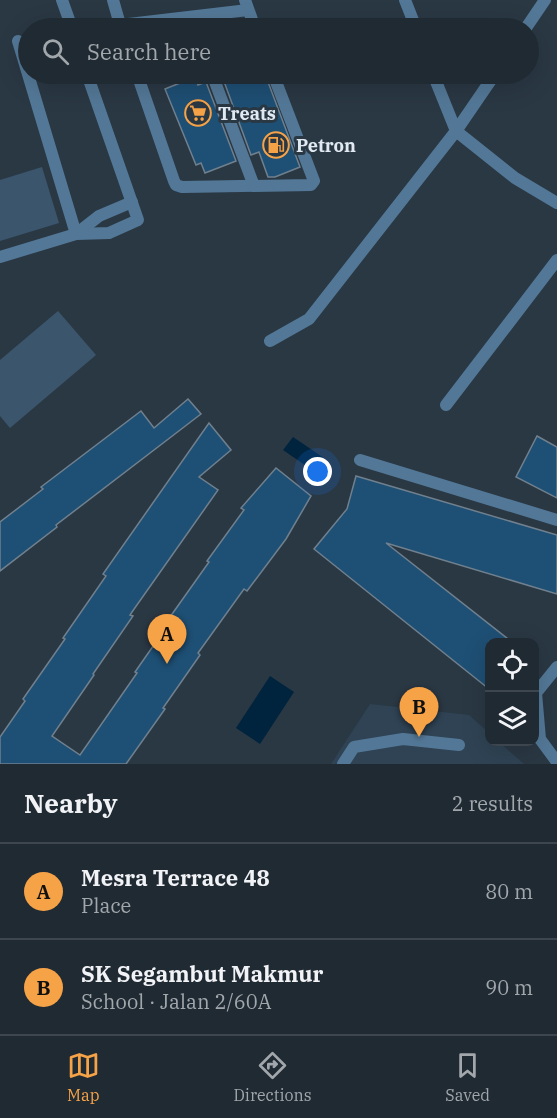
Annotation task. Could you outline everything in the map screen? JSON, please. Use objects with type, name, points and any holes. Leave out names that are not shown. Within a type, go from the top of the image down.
[{"type":"street","points":[[62,0],[68,18]]},
{"type":"street","points":[[113,0],[118,18]]},
{"type":"street","points":[[405,0],[412,18]]},
{"type":"street","points":[[533,18],[545,0]]},
{"type":"street","points":[[208,18],[247,5]]},
{"type":"street","points":[[31,84],[76,234]]},
{"type":"street","points":[[0,257],[76,234],[109,233],[138,220],[91,84]]},
{"type":"street","points":[[140,84],[176,185],[182,187],[311,185],[314,182],[277,84]]},
{"type":"street","points":[[216,84],[254,186]]},
{"type":"street","points":[[438,84],[456,131],[515,178],[557,203]]},
{"type":"street","points":[[270,341],[309,319],[456,131],[488,84]]},
{"type":"street","points":[[76,234],[99,216],[132,202]]},
{"type":"street","points":[[446,405],[557,260]]},
{"type":"street","points":[[360,460],[557,520]]},
{"type":"street","points":[[555,670],[536,693],[540,739],[557,762]]},
{"type":"street","points":[[343,764],[354,747],[364,745],[403,739],[459,745]]},
{"type":"shaded area","points":[[42,167],[59,223],[0,241],[0,180]]},
{"type":"shaded area","points":[[58,311],[96,355],[10,428],[0,416],[0,360]]},
{"type":"shaded area","points":[[293,437],[324,458],[315,472],[283,450]]},
{"type":"shaded area","points":[[270,676],[294,692],[260,744],[236,728]]},
{"type":"shaded area","points":[[370,704],[469,715],[485,729],[485,746],[504,746],[524,764],[331,764]]},
{"type":"building","points":[[178,84],[207,84],[236,161],[205,173],[201,163],[196,165],[165,89]]},
{"type":"building","name":"Petron","points":[[225,84],[269,84],[300,167],[275,177],[268,177],[259,152],[251,155]]},
{"type":"building","points":[[188,399],[201,414],[0,571],[0,522],[43,489],[41,487],[141,411],[154,428]]},
{"type":"building","points":[[209,423],[231,450],[199,477],[218,490],[132,612],[130,615],[133,616],[52,736],[80,755],[137,673],[135,672],[172,619],[170,617],[209,562],[207,561],[244,510],[241,508],[276,468],[311,496],[286,539],[247,591],[244,589],[198,653],[200,655],[163,708],[165,709],[126,764],[0,764],[0,737],[25,701],[23,699],[106,576],[103,574]]},
{"type":"building","points":[[537,436],[557,447],[557,498],[516,477]]},
{"type":"building","points":[[356,476],[557,535],[557,594],[386,543],[507,638],[485,638],[485,686],[314,549],[347,509]]},
{"type":"place","name":"Treats","points":[[198,113]]},
{"type":"place","name":"Petron","points":[[276,145]]},
{"type":"place","name":"Mesra Terrace 48","points":[[167,664]]},
{"type":"place","name":"SK Segambut Makmur","points":[[419,737]]}]
